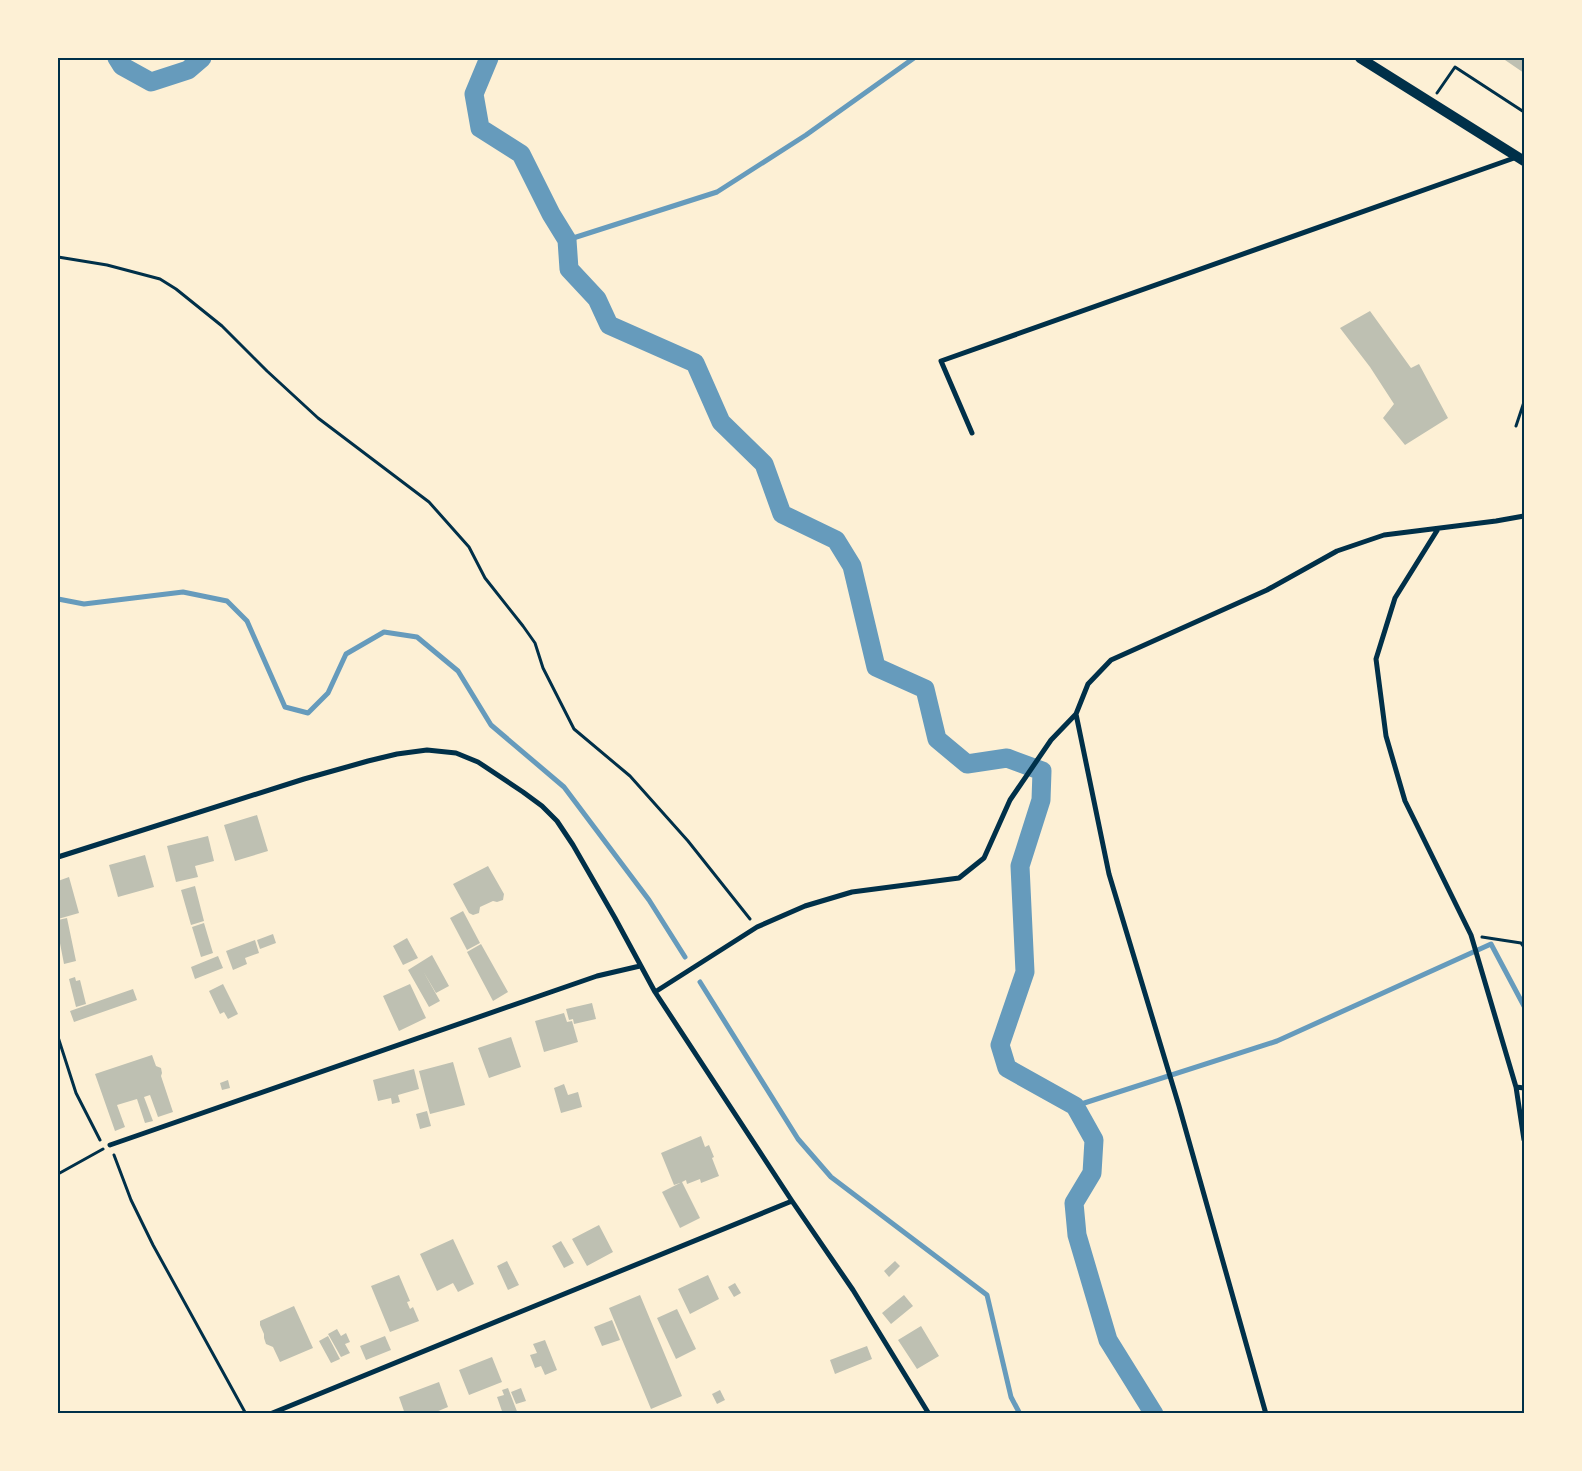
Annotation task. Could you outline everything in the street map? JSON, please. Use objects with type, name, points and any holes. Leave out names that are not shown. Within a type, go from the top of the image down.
[{"type":"main road","points":[[1360,58],[1521,159]]},
{"type":"street","points":[[972,433],[941,361],[1521,159]]},
{"type":"street","points":[[655,992],[757,927],[805,906],[852,892],[959,878],[984,858],[1010,800],[1050,740],[1076,714],[1088,684],[1111,660],[1267,590],[1337,551],[1384,535],[1496,522],[1524,516]]},
{"type":"street","points":[[1438,529],[1395,598],[1376,658],[1386,736],[1405,801],[1471,935],[1516,1087],[1524,1140]]},
{"type":"street","points":[[1076,714],[1109,874],[1181,1115],[1266,1414]]},
{"type":"street","points":[[58,857],[304,779],[397,754],[427,750],[450,752],[478,762],[542,806],[557,821],[573,845],[655,992],[792,1202],[852,1290],[929,1414]]},
{"type":"street","points":[[110,1145],[597,976],[640,966]]},
{"type":"street","points":[[1516,1087],[1524,1088]]},
{"type":"street","points":[[270,1414],[792,1202]]},
{"type":"path","points":[[1430,102],[1456,67],[1524,112]]},
{"type":"path","points":[[58,257],[107,265],[160,279],[176,289],[222,326],[318,418],[430,502],[469,548],[485,578],[535,643],[543,668],[574,729],[630,776],[688,841],[757,927]]},
{"type":"path","points":[[1516,426],[1524,402]]},
{"type":"path","points":[[1471,935],[1521,943],[1524,946]]},
{"type":"path","points":[[58,1037],[76,1093],[85,1114],[101,1141],[110,1145],[131,1200],[153,1245],[246,1414]]},
{"type":"path","points":[[58,1174],[110,1145]]},
{"type":"building","points":[[1506,58],[1524,58],[1524,73],[1505,60]]},
{"type":"building","points":[[1370,311],[1411,368],[1419,364],[1448,418],[1405,445],[1383,418],[1394,404],[1370,367],[1340,328]]},
{"type":"building","points":[[257,815],[268,851],[235,861],[224,825]]},
{"type":"building","points":[[208,836],[214,861],[195,866],[198,877],[176,882],[167,846]]},
{"type":"building","points":[[145,855],[154,887],[118,897],[109,865]]},
{"type":"building","points":[[488,866],[504,894],[503,900],[493,901],[480,907],[479,913],[473,915],[469,913],[453,884]]},
{"type":"building","points":[[69,877],[79,913],[58,919],[58,881]]},
{"type":"building","points":[[195,886],[204,921],[191,925],[181,890]]},
{"type":"building","points":[[463,911],[480,943],[467,950],[450,918]]},
{"type":"building","points":[[67,918],[76,961],[64,964],[58,933],[58,920]]},
{"type":"building","points":[[204,923],[213,953],[201,957],[192,927]]},
{"type":"building","points":[[273,934],[276,943],[260,949],[257,940]]},
{"type":"building","points":[[407,938],[418,958],[403,965],[393,946]]},
{"type":"building","points":[[255,940],[259,953],[245,958],[247,964],[233,970],[226,951]]},
{"type":"building","points":[[481,944],[508,992],[493,1001],[467,952]]},
{"type":"building","points":[[432,955],[449,986],[436,993],[423,971],[440,1001],[429,1007],[408,970]]},
{"type":"building","points":[[218,956],[223,968],[195,979],[191,967]]},
{"type":"building","points":[[75,977],[76,981],[80,980],[86,1004],[76,1007],[69,979]]},
{"type":"building","points":[[223,984],[238,1014],[228,1019],[224,1012],[220,1014],[209,991]]},
{"type":"building","points":[[410,984],[426,1018],[399,1031],[383,996]]},
{"type":"building","points":[[133,989],[137,1000],[74,1022],[70,1011]]},
{"type":"building","points":[[592,1003],[596,1019],[574,1024],[573,1019],[569,1020],[566,1009]]},
{"type":"building","points":[[564,1013],[567,1022],[572,1021],[578,1042],[544,1052],[535,1021]]},
{"type":"building","points":[[511,1037],[521,1067],[489,1078],[478,1048]]},
{"type":"building","points":[[152,1055],[156,1066],[161,1068],[161,1076],[173,1112],[158,1117],[150,1095],[144,1097],[153,1121],[145,1123],[137,1099],[117,1105],[125,1127],[115,1131],[95,1074]]},
{"type":"building","points":[[453,1062],[465,1105],[430,1114],[419,1071]]},
{"type":"building","points":[[414,1069],[419,1089],[398,1095],[400,1102],[392,1104],[391,1098],[378,1101],[373,1080]]},
{"type":"building","points":[[228,1080],[230,1088],[222,1090],[220,1083]]},
{"type":"building","points":[[564,1084],[568,1095],[578,1092],[582,1107],[561,1113],[554,1088]]},
{"type":"building","points":[[427,1111],[431,1126],[420,1129],[416,1114]]},
{"type":"building","points":[[701,1136],[705,1147],[709,1145],[719,1176],[701,1183],[700,1179],[687,1184],[686,1180],[682,1182],[700,1218],[680,1228],[662,1192],[680,1183],[674,1185],[661,1153]]},
{"type":"building","points":[[599,1225],[613,1252],[587,1266],[572,1239]]},
{"type":"building","points":[[453,1239],[474,1284],[458,1292],[453,1283],[437,1291],[420,1254]]},
{"type":"building","points":[[561,1241],[574,1263],[564,1268],[552,1246]]},
{"type":"building","points":[[507,1261],[519,1285],[508,1290],[497,1266]]},
{"type":"building","points":[[895,1261],[900,1266],[889,1277],[884,1271]]},
{"type":"building","points":[[399,1275],[410,1301],[407,1302],[410,1309],[413,1307],[419,1321],[390,1332],[371,1286]]},
{"type":"building","points":[[708,1275],[719,1299],[690,1314],[678,1289]]},
{"type":"building","points":[[735,1283],[741,1293],[734,1297],[728,1287]]},
{"type":"building","points":[[640,1295],[682,1396],[651,1409],[609,1308]]},
{"type":"building","points":[[904,1295],[913,1306],[891,1324],[882,1313]]},
{"type":"building","points":[[294,1306],[313,1348],[280,1362],[273,1347],[266,1344],[260,1321]]},
{"type":"building","points":[[677,1309],[696,1349],[676,1359],[657,1318]]},
{"type":"building","points":[[612,1320],[620,1340],[602,1346],[594,1327]]},
{"type":"building","points":[[921,1326],[939,1356],[917,1369],[898,1340]]},
{"type":"building","points":[[337,1329],[341,1336],[346,1333],[350,1342],[345,1344],[350,1353],[341,1357],[328,1334]]},
{"type":"building","points":[[328,1336],[340,1359],[331,1363],[319,1341]]},
{"type":"building","points":[[385,1336],[391,1350],[366,1360],[360,1346]]},
{"type":"building","points":[[545,1340],[557,1370],[545,1375],[541,1366],[535,1368],[530,1355],[537,1353],[533,1344]]},
{"type":"building","points":[[867,1346],[872,1359],[835,1374],[830,1360]]},
{"type":"building","points":[[492,1357],[502,1382],[469,1395],[459,1370]]},
{"type":"building","points":[[439,1382],[448,1407],[431,1414],[405,1414],[399,1397]]},
{"type":"building","points":[[508,1388],[518,1414],[503,1414],[497,1397],[504,1395],[502,1390]]},
{"type":"building","points":[[521,1388],[526,1401],[516,1404],[511,1392]]},
{"type":"building","points":[[720,1390],[725,1400],[717,1404],[712,1394]]},
{"type":"waterway","points":[[117,58],[122,66],[151,82],[188,70],[202,58]]},
{"type":"waterway","points":[[489,58],[474,94],[480,128],[521,154],[551,214],[567,240],[569,269],[597,299],[609,325],[695,363],[721,422],[764,464],[782,514],[836,540],[852,566],[876,667],[925,689],[937,739],[967,764],[1007,758],[1042,771],[1041,800],[1020,866],[1025,972],[1000,1045],[1007,1068],[1075,1106],[1094,1140],[1092,1173],[1074,1203],[1077,1235],[1108,1340],[1154,1414]]},
{"type":"waterway","points":[[567,240],[717,192],[806,135],[914,58]]},
{"type":"waterway","points":[[58,599],[84,604],[183,592],[227,601],[247,621],[285,707],[308,713],[328,693],[346,654],[384,632],[417,637],[458,671],[491,725],[564,787],[649,900],[685,957]]},
{"type":"waterway","points":[[1075,1106],[1277,1041],[1491,944],[1524,1006]]},
{"type":"waterway","points":[[700,982],[798,1139],[831,1177],[987,1295],[1011,1397],[1020,1414]]}]
